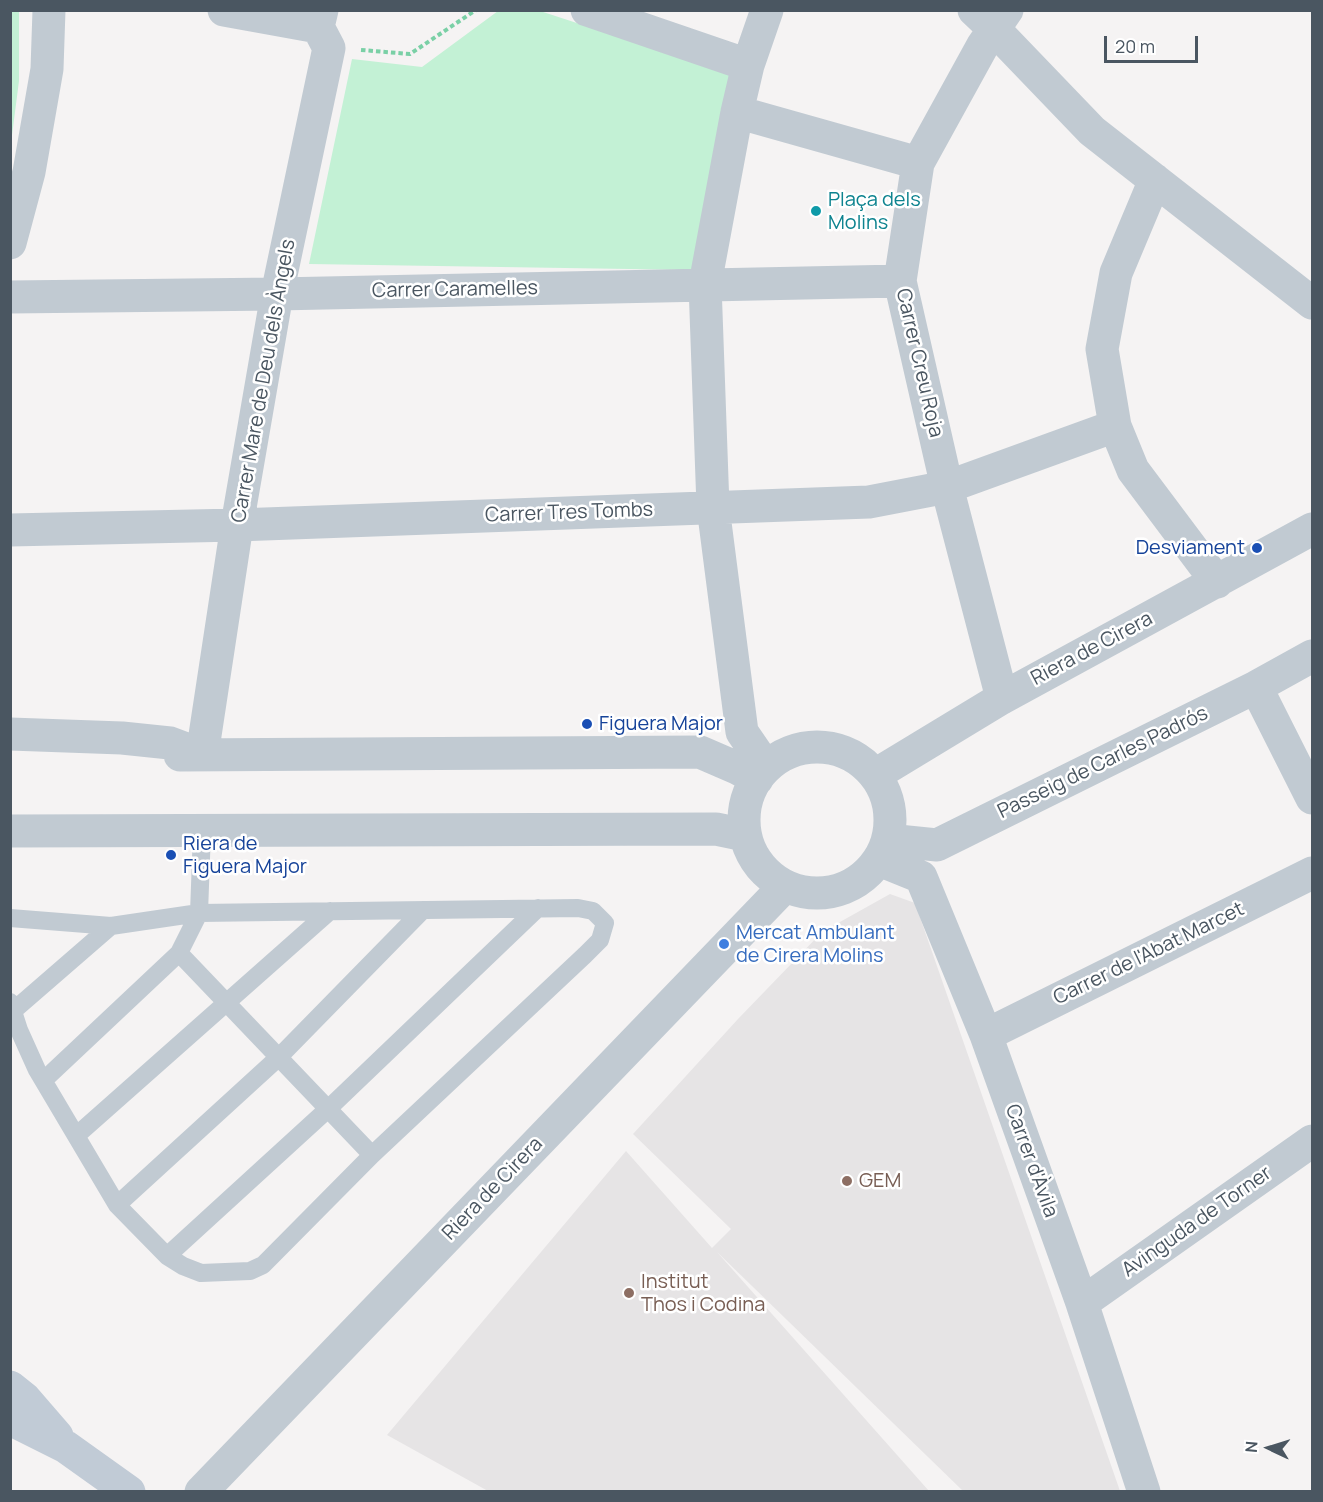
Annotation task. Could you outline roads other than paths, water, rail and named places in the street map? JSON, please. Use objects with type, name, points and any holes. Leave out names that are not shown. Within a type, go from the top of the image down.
[{"type":"street","points":[[10,243],[29,172],[47,69],[49,10]]},
{"type":"street","points":[[224,10],[323,29]]},
{"type":"street","points":[[587,10],[748,65]]},
{"type":"street","points":[[761,773],[742,732],[713,507],[705,284],[737,112],[748,65],[767,10]]},
{"type":"street","points":[[991,16],[1092,131],[1312,303]]},
{"type":"street","name":"Carrer Creu Roja","points":[[991,16],[918,163],[900,281],[947,487],[1002,698]]},
{"type":"street","name":"Carrer Mare de Deu dels Àngels","points":[[202,755],[237,525],[323,29]]},
{"type":"street","points":[[737,112],[918,163]]},
{"type":"street","points":[[1155,180],[1116,273],[1102,349],[1115,426],[1133,470],[1217,582]]},
{"type":"street","name":"Carrer Caramelles","points":[[10,297],[900,281]]},
{"type":"street","name":"Carrer Tres Tombs","points":[[10,530],[237,525],[869,502],[947,487],[1115,426]]},
{"type":"street","name":"Riera de Cirera","points":[[875,775],[1002,698],[1312,529]]},
{"type":"street","name":"Passeig de Carles Padrós","points":[[884,850],[937,845],[1256,687],[1312,656]]},
{"type":"street","points":[[1256,687],[1312,798]]},
{"type":"street","points":[[10,734],[170,742],[202,755]]},
{"type":"street","points":[[810,746],[834,748],[857,758],[875,775],[884,789],[891,823],[884,850],[865,876],[847,887],[826,893],[805,892],[785,886],[759,865],[750,851],[745,835],[744,810],[752,787],[761,773],[786,753],[810,746]]},
{"type":"street","points":[[10,758],[700,752],[737,768],[761,773]]},
{"type":"street","points":[[10,831],[716,829],[745,835]]},
{"type":"street","name":"Carrer d'Àvila","points":[[884,850],[921,877],[986,1035],[1082,1303],[1144,1491]]},
{"type":"street","name":"Carrer de l'Abat Marcet","points":[[986,1035],[1312,873]]},
{"type":"street","name":"Riera de Cirera","points":[[201,1491],[785,886]]},
{"type":"street","name":"Avinguda de Torner","points":[[1082,1303],[1312,1141]]},
{"type":"street","points":[[10,1387],[25,1399],[66,1447]]},
{"type":"street","points":[[10,1419],[66,1447],[129,1491]]},
{"type":"lane","points":[[44,1080],[178,953],[199,913],[202,831]]},
{"type":"lane","points":[[167,1256],[329,1108],[538,908]]},
{"type":"lane","points":[[10,918],[111,926],[199,913],[578,908],[592,910],[605,923],[600,940],[372,1155],[263,1265],[250,1271],[201,1273],[167,1256],[117,1205],[37,1070],[12,1006],[111,926]]},
{"type":"lane","points":[[117,1205],[279,1057],[423,910]]},
{"type":"lane","points":[[77,1136],[330,911]]},
{"type":"lane","points":[[178,953],[372,1155]]},
{"type":"place","name":"Plaça dels Molins","points":[[816,211]]},
{"type":"place","name":"Desviament","points":[[1257,548]]},
{"type":"place","name":"Figuera Major","points":[[587,724]]},
{"type":"place","name":"Riera de Figuera Major","points":[[171,855]]},
{"type":"place","name":"Mercat Ambulant de Cirera Molins","points":[[724,944]]},
{"type":"place","name":"GEM","points":[[847,1181]]},
{"type":"place","name":"Institut Thos i Codina","points":[[629,1293]]}]
